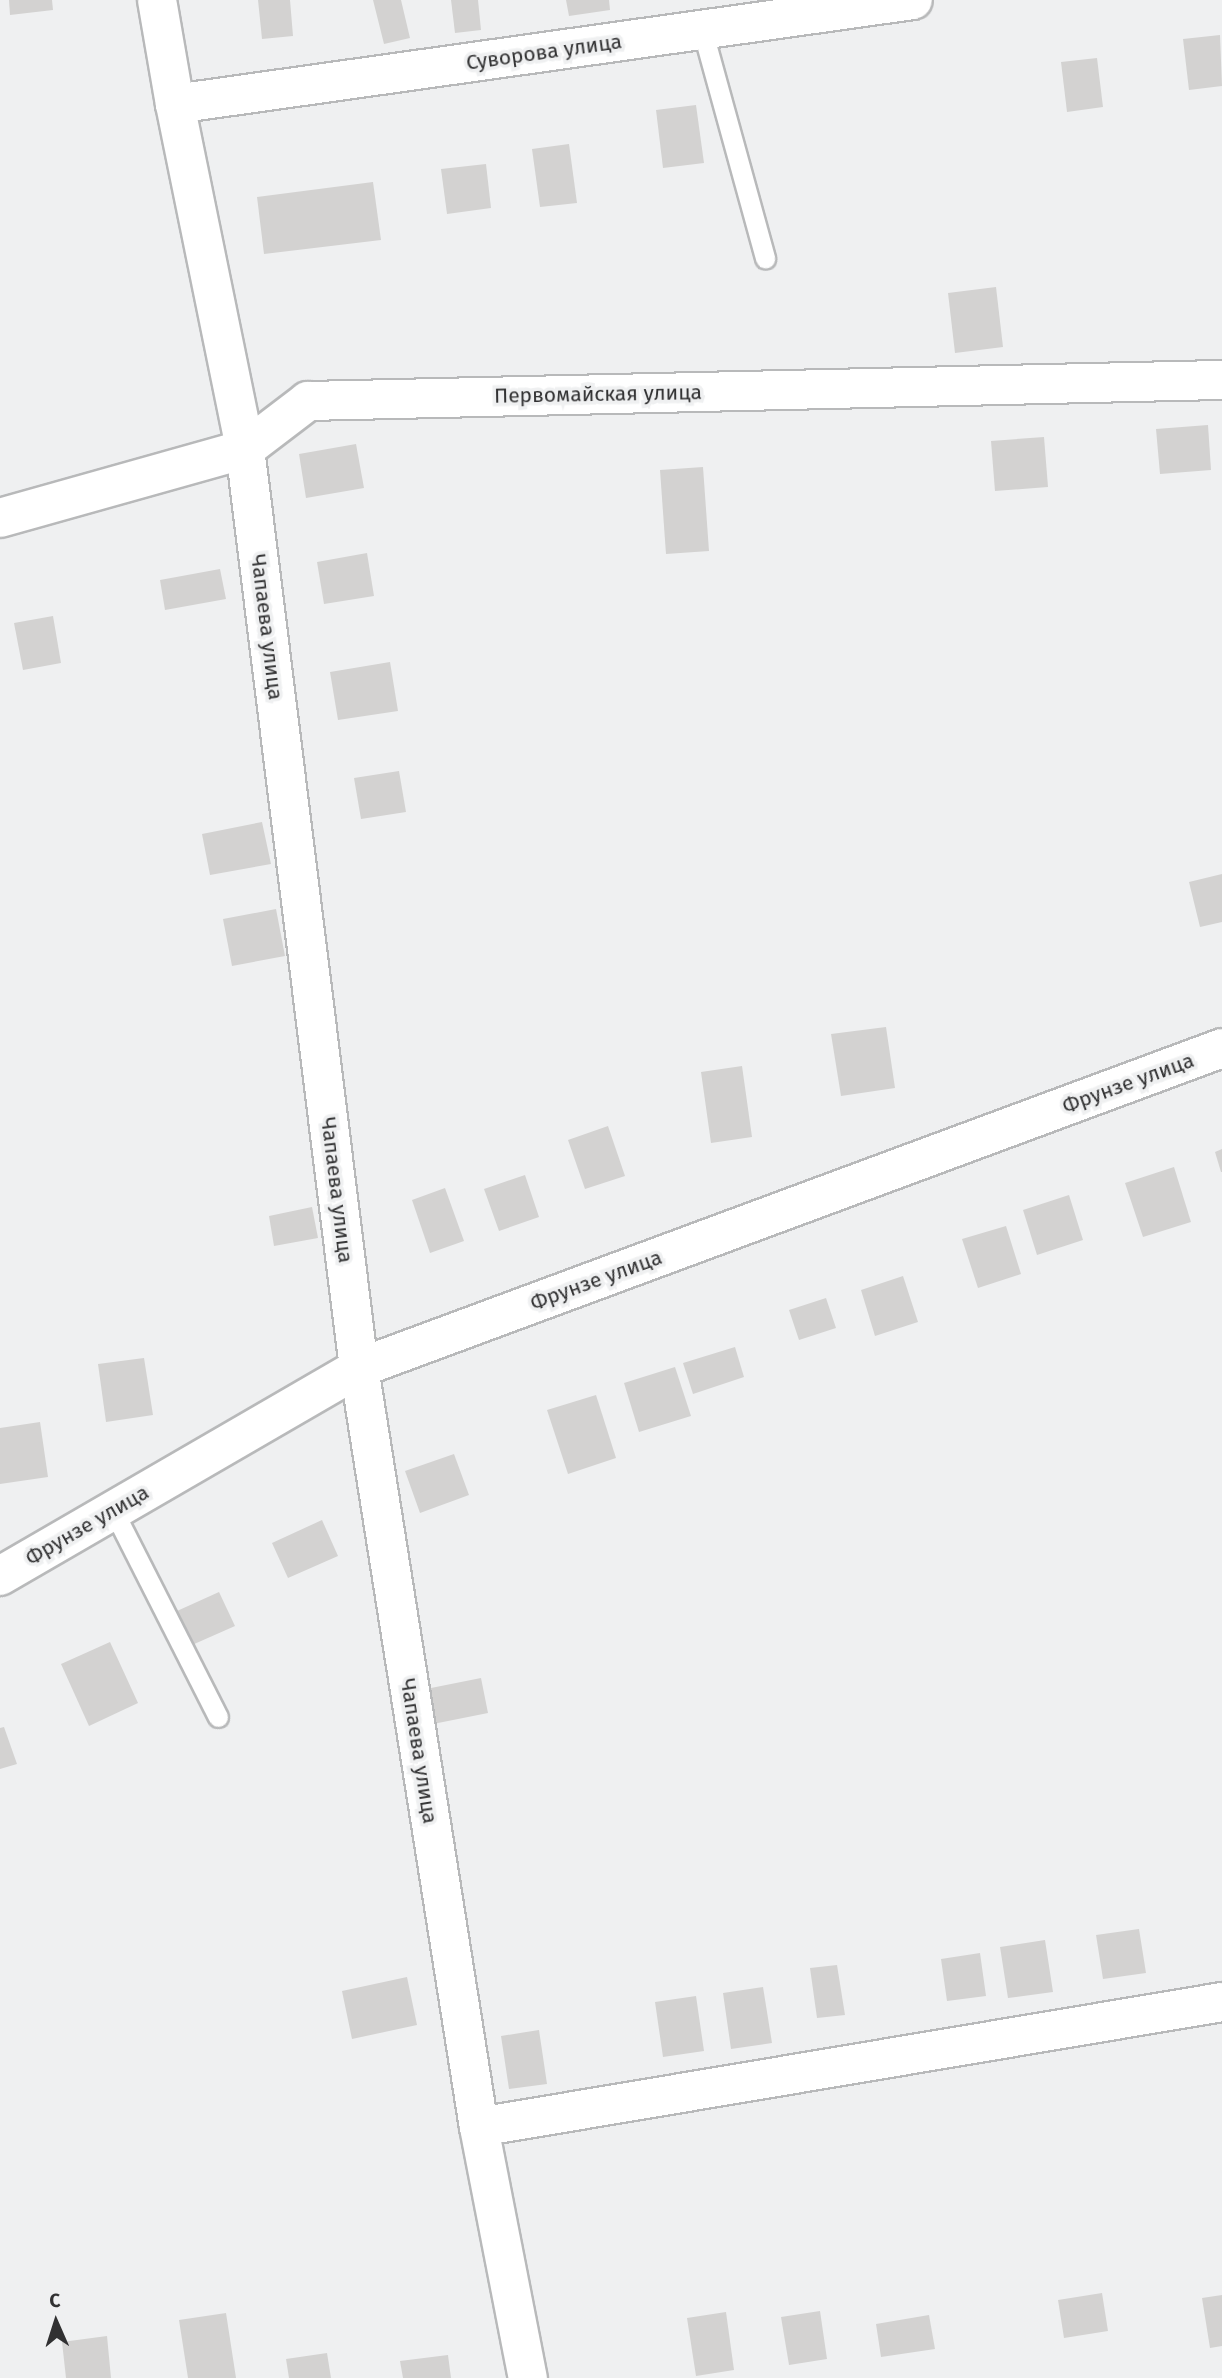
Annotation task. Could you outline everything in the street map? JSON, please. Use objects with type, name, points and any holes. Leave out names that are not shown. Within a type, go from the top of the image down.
[{"type":"street","name":"Чапаева улица","points":[[157,0],[174,104],[245,449],[359,1368],[479,2127],[528,2378]]},
{"type":"street","name":"Суворова улица","points":[[174,104],[913,0]]},
{"type":"street","name":"Первомайская улица","points":[[0,518],[245,449],[308,401],[1222,380]]},
{"type":"street","name":"Фрунзе улица","points":[[0,1576],[359,1368],[1222,1048]]},
{"type":"street","points":[[479,2127],[1222,2002]]},
{"type":"lane","points":[[702,29],[765,258]]},
{"type":"lane","points":[[113,1510],[218,1717]]},
{"type":"building","points":[[9,0],[52,0],[53,10],[10,15]]},
{"type":"building","points":[[258,0],[290,0],[293,36],[262,39]]},
{"type":"building","points":[[373,0],[401,0],[410,38],[384,44]]},
{"type":"building","points":[[451,0],[478,0],[481,30],[455,33]]},
{"type":"building","points":[[566,0],[609,0],[610,10],[569,16]]},
{"type":"building","points":[[1220,35],[1222,86],[1189,90],[1183,39]]},
{"type":"building","points":[[1097,58],[1103,107],[1067,112],[1061,62]]},
{"type":"building","points":[[696,105],[704,163],[663,168],[656,110]]},
{"type":"building","points":[[569,144],[577,203],[540,207],[532,149]]},
{"type":"building","points":[[486,164],[491,208],[447,214],[441,169]]},
{"type":"building","points":[[373,182],[381,240],[264,254],[257,197]]},
{"type":"building","points":[[996,287],[1003,347],[955,353],[948,293]]},
{"type":"building","points":[[1208,425],[1211,470],[1160,474],[1156,429]]},
{"type":"building","points":[[1044,437],[1048,487],[995,491],[991,441]]},
{"type":"building","points":[[356,444],[364,488],[306,498],[299,454]]},
{"type":"building","points":[[703,467],[709,551],[666,554],[660,470]]},
{"type":"building","points":[[367,553],[374,596],[324,604],[317,562]]},
{"type":"building","points":[[220,569],[226,599],[165,610],[160,580]]},
{"type":"building","points":[[53,616],[61,663],[23,670],[14,623]]},
{"type":"building","points":[[390,662],[398,711],[338,720],[330,672]]},
{"type":"building","points":[[399,771],[406,812],[361,819],[354,778]]},
{"type":"building","points":[[262,822],[271,864],[210,875],[202,834]]},
{"type":"building","points":[[1222,874],[1222,922],[1200,927],[1189,882]]},
{"type":"building","points":[[276,909],[285,956],[232,966],[223,919]]},
{"type":"building","points":[[886,1027],[895,1088],[841,1096],[831,1034]]},
{"type":"building","points":[[742,1066],[752,1137],[711,1143],[701,1072]]},
{"type":"building","points":[[608,1126],[625,1176],[585,1189],[568,1140]]},
{"type":"building","points":[[1222,1149],[1222,1172],[1221,1172],[1215,1152]]},
{"type":"building","points":[[1174,1167],[1191,1222],[1143,1237],[1125,1183]]},
{"type":"building","points":[[525,1175],[539,1217],[499,1231],[484,1189]]},
{"type":"building","points":[[445,1188],[464,1241],[430,1253],[412,1200]]},
{"type":"building","points":[[1069,1195],[1083,1240],[1037,1255],[1023,1210]]},
{"type":"building","points":[[312,1207],[318,1238],[274,1246],[269,1216]]},
{"type":"building","points":[[1006,1226],[1021,1274],[978,1288],[962,1239]]},
{"type":"building","points":[[903,1276],[918,1322],[875,1336],[861,1290]]},
{"type":"building","points":[[826,1298],[836,1328],[799,1340],[789,1310]]},
{"type":"building","points":[[735,1347],[744,1377],[693,1394],[683,1363]]},
{"type":"building","points":[[144,1358],[153,1415],[106,1422],[98,1364]]},
{"type":"building","points":[[675,1367],[691,1416],[639,1432],[624,1383]]},
{"type":"building","points":[[596,1395],[616,1458],[568,1474],[547,1410]]},
{"type":"building","points":[[40,1422],[48,1477],[0,1484],[0,1428]]},
{"type":"building","points":[[454,1454],[469,1495],[420,1513],[405,1471]]},
{"type":"building","points":[[322,1520],[338,1556],[288,1578],[272,1543]]},
{"type":"building","points":[[219,1592],[235,1626],[192,1645],[177,1611]]},
{"type":"building","points":[[110,1642],[138,1703],[89,1726],[61,1664]]},
{"type":"building","points":[[481,1678],[488,1713],[433,1724],[426,1689]]},
{"type":"building","points":[[4,1727],[17,1764],[0,1769],[0,1728]]},
{"type":"building","points":[[1139,1929],[1146,1973],[1103,1979],[1096,1935]]},
{"type":"building","points":[[1045,1940],[1053,1992],[1008,1998],[1000,1947]]},
{"type":"building","points":[[980,1953],[986,1996],[947,2001],[941,1959]]},
{"type":"building","points":[[837,1965],[845,2015],[817,2018],[810,1968]]},
{"type":"building","points":[[407,1977],[417,2025],[352,2039],[342,1991]]},
{"type":"building","points":[[763,1987],[772,2043],[731,2049],[723,1993]]},
{"type":"building","points":[[696,1996],[704,2051],[663,2057],[655,2002]]},
{"type":"building","points":[[539,2030],[547,2084],[509,2089],[501,2036]]},
{"type":"building","points":[[1102,2293],[1108,2331],[1064,2338],[1058,2300]]},
{"type":"building","points":[[1222,2295],[1222,2346],[1210,2348],[1202,2298]]},
{"type":"building","points":[[820,2311],[827,2359],[789,2365],[781,2317]]},
{"type":"building","points":[[726,2312],[734,2370],[696,2376],[687,2318]]},
{"type":"building","points":[[226,2313],[236,2378],[188,2378],[179,2320]]},
{"type":"building","points":[[929,2315],[935,2349],[881,2357],[876,2324]]},
{"type":"building","points":[[107,2336],[111,2378],[66,2378],[62,2342]]},
{"type":"building","points":[[327,2353],[331,2378],[289,2378],[286,2359]]},
{"type":"building","points":[[448,2355],[451,2378],[403,2378],[400,2361]]}]
